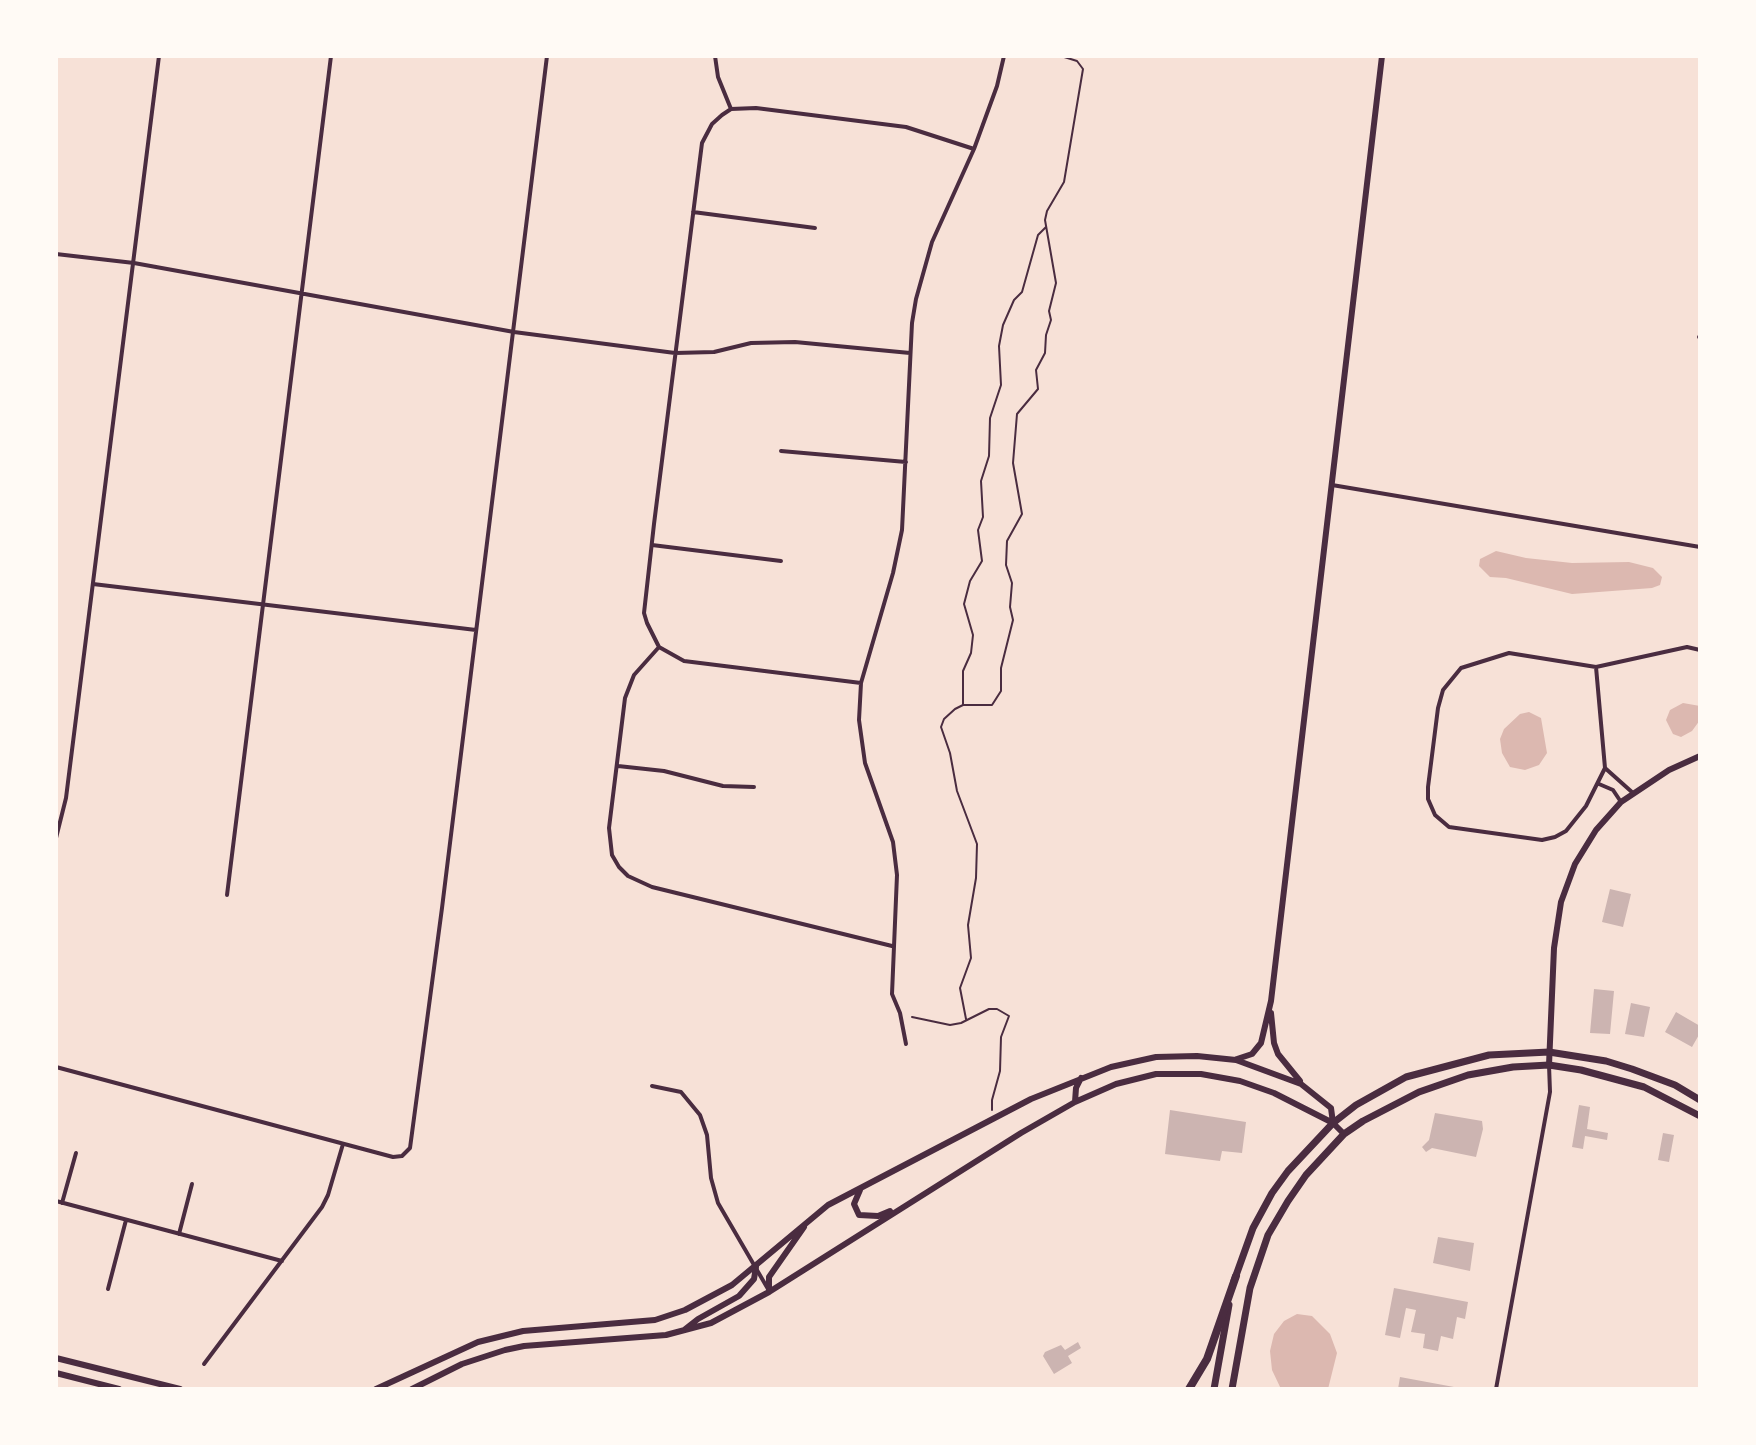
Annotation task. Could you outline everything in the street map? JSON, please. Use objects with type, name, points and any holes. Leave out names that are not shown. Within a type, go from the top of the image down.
[{"type":"highway","points":[[1189,1389],[1207,1359],[1236,1276]]},
{"type":"main road","points":[[1236,1060],[1252,1054],[1261,1043],[1271,1001],[1382,56]]},
{"type":"main road","points":[[1549,1065],[1554,948],[1561,902],[1575,864],[1596,830],[1621,802],[1669,770],[1700,756]]},
{"type":"main road","points":[[1271,1001],[1274,1043],[1278,1054],[1301,1084],[1331,1108],[1333,1123]]},
{"type":"main road","points":[[1214,1389],[1236,1276],[1253,1228],[1272,1193],[1297,1161],[1333,1123],[1356,1105],[1406,1077],[1489,1055],[1549,1052],[1606,1061],[1632,1069],[1675,1085],[1700,1100]]},
{"type":"main road","points":[[376,1389],[478,1342],[523,1331],[655,1320],[685,1310],[717,1294],[756,1267],[828,1205],[1031,1099],[1111,1067],[1156,1057],[1197,1056],[1236,1060],[1301,1084]]},
{"type":"main road","points":[[1232,1389],[1245,1309],[1261,1250],[1277,1217],[1297,1187],[1344,1134],[1419,1092],[1468,1075],[1513,1067],[1549,1065],[1644,1087],[1700,1116]]},
{"type":"main road","points":[[412,1389],[485,1356],[524,1346],[625,1340],[681,1332],[730,1315],[1075,1102],[1116,1084],[1156,1074],[1201,1074],[1240,1081],[1274,1093],[1333,1123],[1344,1134]]},
{"type":"main road","points":[[1075,1102],[1076,1088],[1081,1078]]},
{"type":"main road","points":[[861,1188],[854,1204],[856,1213],[864,1217],[878,1216],[908,1204]]},
{"type":"main road","points":[[769,1292],[769,1277],[807,1221]]},
{"type":"main road","points":[[681,1332],[739,1296],[754,1279],[756,1267]]},
{"type":"main road","points":[[56,1358],[180,1389]]},
{"type":"main road","points":[[56,1373],[119,1389]]},
{"type":"street","points":[[56,838],[66,798],[159,56]]},
{"type":"street","points":[[227,895],[331,56]]},
{"type":"street","points":[[56,1067],[397,1157],[408,1151],[412,1144],[547,56]]},
{"type":"street","points":[[715,56],[718,77],[731,109]]},
{"type":"street","points":[[906,1044],[900,1013],[892,994],[897,875],[893,842],[865,763],[859,720],[861,683],[902,530],[910,353],[916,299],[932,242],[974,149],[997,86],[1004,56]]},
{"type":"street","points":[[861,683],[697,663],[671,656],[659,647],[649,630],[644,613],[700,153],[712,124],[731,109],[756,108],[885,123],[929,132],[974,149]]},
{"type":"street","points":[[693,212],[815,228]]},
{"type":"street","points":[[56,254],[134,263],[514,332],[675,353],[714,352],[751,343],[795,342],[910,353]]},
{"type":"street","points":[[781,451],[906,462]]},
{"type":"street","points":[[1331,485],[1700,547]]},
{"type":"street","points":[[652,545],[781,561]]},
{"type":"street","points":[[93,584],[476,630]]},
{"type":"street","points":[[659,647],[628,686],[609,842],[619,867],[628,876],[652,887],[892,947]]},
{"type":"street","points":[[1596,667],[1605,768],[1586,806],[1566,831],[1548,839],[1449,827],[1439,820],[1429,805],[1428,787],[1440,697],[1455,673],[1466,666],[1509,653],[1596,667],[1687,647],[1700,650]]},
{"type":"street","points":[[618,766],[664,771],[723,786],[754,787]]},
{"type":"street","points":[[1605,768],[1633,793]]},
{"type":"street","points":[[1599,784],[1613,790],[1621,802]]},
{"type":"street","points":[[1496,1389],[1550,1092],[1549,1065]]},
{"type":"street","points":[[652,1086],[681,1092],[700,1115],[707,1135],[711,1178],[718,1203],[769,1292]]},
{"type":"street","points":[[204,1364],[328,1195],[343,1144]]},
{"type":"street","points":[[62,1203],[76,1153]]},
{"type":"street","points":[[179,1234],[192,1184]]},
{"type":"street","points":[[56,1201],[282,1261]]},
{"type":"street","points":[[108,1289],[126,1220]]},
{"type":"path","points":[[966,1019],[960,988],[971,958],[968,925],[976,878],[977,844],[953,778],[952,761],[941,727],[949,713],[963,705],[992,705],[1001,691],[1001,668],[1013,620],[1009,602],[1012,583],[1006,565],[1007,541],[1022,514],[1013,463],[1017,414],[1038,389],[1036,370],[1045,353],[1051,320],[1049,311],[1056,283],[1046,227],[1047,211],[1064,182],[1083,69],[1077,61],[1061,56]]},
{"type":"path","points":[[963,705],[963,671],[971,653],[973,635],[964,604],[970,581],[982,561],[978,530],[983,517],[981,481],[989,456],[990,418],[1001,385],[999,346],[1003,325],[1014,300],[1022,292],[1038,235],[1046,227]]},
{"type":"path","points":[[912,1017],[950,1025],[997,1009],[1009,1016],[1001,1037],[1000,1071],[992,1110]]},
{"type":"shaded area","points":[[1496,551],[1572,563],[1629,562],[1653,568],[1662,577],[1660,585],[1652,588],[1572,594],[1490,577],[1479,566],[1480,559]]},
{"type":"shaded area","points":[[1683,703],[1700,706],[1700,720],[1692,731],[1681,737],[1673,734],[1666,720],[1670,710]]},
{"type":"shaded area","points":[[1529,712],[1541,718],[1547,753],[1539,765],[1525,770],[1510,767],[1502,753],[1500,739],[1504,729],[1520,714]]},
{"type":"shaded area","points":[[1297,1314],[1312,1316],[1330,1334],[1337,1353],[1328,1389],[1281,1389],[1272,1370],[1270,1351],[1274,1334],[1284,1321]]},
{"type":"building","points":[[1610,889],[1631,894],[1623,927],[1602,922]]},
{"type":"building","points":[[1594,989],[1614,991],[1610,1034],[1590,1033]]},
{"type":"building","points":[[1631,1003],[1650,1007],[1644,1037],[1625,1034]]},
{"type":"building","points":[[1676,1012],[1700,1026],[1700,1033],[1692,1047],[1665,1032]]},
{"type":"building","points":[[1579,1105],[1590,1107],[1587,1129],[1608,1133],[1607,1140],[1585,1136],[1583,1149],[1572,1147]]},
{"type":"building","points":[[1170,1110],[1246,1122],[1242,1153],[1222,1151],[1220,1161],[1165,1154]]},
{"type":"building","points":[[1435,1113],[1482,1121],[1476,1157],[1432,1148],[1426,1152],[1422,1147],[1429,1140]]},
{"type":"building","points":[[1663,1133],[1674,1135],[1669,1162],[1658,1160]]},
{"type":"building","points":[[1438,1237],[1474,1243],[1470,1271],[1433,1263]]},
{"type":"building","points":[[1394,1288],[1468,1302],[1465,1319],[1457,1317],[1453,1339],[1441,1336],[1438,1351],[1423,1348],[1425,1334],[1411,1332],[1416,1310],[1406,1308],[1400,1338],[1385,1335]]},
{"type":"building","points":[[1078,1342],[1081,1348],[1068,1356],[1072,1363],[1054,1374],[1043,1356],[1045,1352],[1061,1345],[1065,1350]]},
{"type":"building","points":[[1400,1377],[1454,1387],[1454,1389],[1398,1389]]}]
